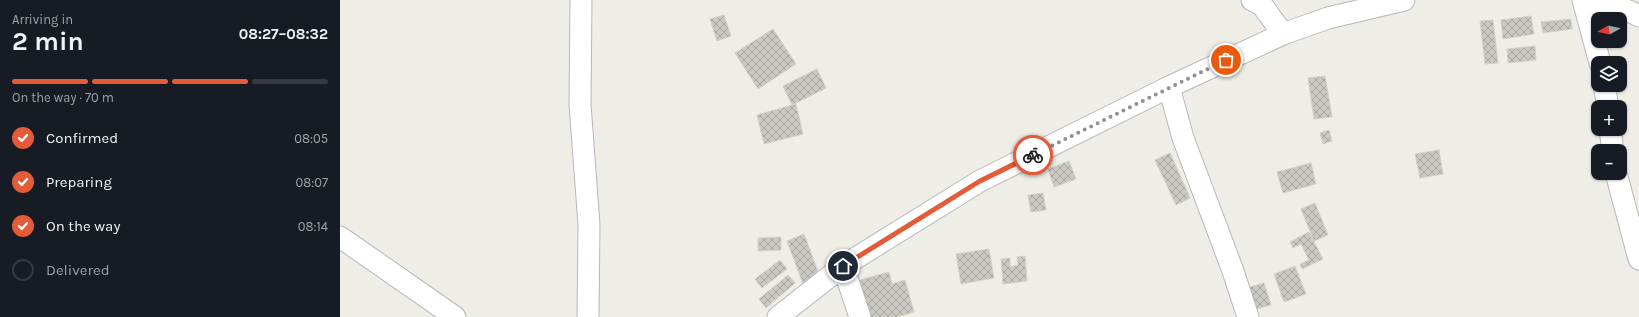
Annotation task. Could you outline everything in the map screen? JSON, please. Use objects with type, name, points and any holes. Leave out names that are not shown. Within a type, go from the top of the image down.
[{"type":"street","points":[[581,0],[580,104],[589,225],[588,317]]},
{"type":"street","points":[[1252,0],[1262,5],[1283,34]]},
{"type":"street","points":[[778,317],[843,266],[980,181],[1169,87],[1283,34],[1328,18],[1404,0]]},
{"type":"street","points":[[1598,56],[1584,2],[1611,5],[1639,16]]},
{"type":"street","points":[[1169,87],[1182,138],[1233,271],[1248,317]]},
{"type":"street","points":[[1618,180],[1639,259]]},
{"type":"street","points":[[340,237],[455,317]]},
{"type":"street","points":[[843,266],[860,317]]},
{"type":"building","points":[[724,15],[731,36],[717,41],[710,19]]},
{"type":"building","points":[[1531,16],[1534,34],[1503,39],[1501,20]]},
{"type":"building","points":[[1571,19],[1572,29],[1543,33],[1541,22]]},
{"type":"building","points":[[1493,20],[1498,63],[1485,64],[1480,21]]},
{"type":"building","points":[[773,29],[796,64],[758,89],[735,53]]},
{"type":"building","points":[[1535,46],[1536,60],[1508,63],[1507,49]]},
{"type":"building","points":[[817,69],[826,88],[792,105],[783,86]]},
{"type":"building","points":[[1325,76],[1332,117],[1314,119],[1308,78]]},
{"type":"building","points":[[796,104],[803,134],[764,144],[757,115]]},
{"type":"building","points":[[1329,130],[1332,141],[1323,144],[1320,133]]},
{"type":"building","points":[[1439,150],[1443,174],[1420,178],[1415,154]]},
{"type":"building","points":[[1170,153],[1190,198],[1176,205],[1155,160]]},
{"type":"building","points":[[1069,161],[1076,179],[1054,187],[1048,169]]},
{"type":"building","points":[[1311,163],[1316,184],[1283,193],[1277,172]]},
{"type":"building","points":[[1043,193],[1046,210],[1031,212],[1028,195]]},
{"type":"building","points":[[1315,203],[1328,235],[1314,241],[1301,209]]},
{"type":"building","points":[[1309,232],[1323,259],[1302,269],[1300,264],[1309,260],[1301,244],[1293,248],[1290,242]]},
{"type":"building","points":[[804,234],[820,277],[803,284],[787,241]]},
{"type":"building","points":[[781,237],[781,250],[758,251],[758,238]]},
{"type":"building","points":[[989,249],[994,278],[961,284],[956,254]]},
{"type":"building","points":[[1025,256],[1027,281],[1003,284],[1001,259],[1010,258],[1010,267],[1018,265],[1017,257]]},
{"type":"building","points":[[780,260],[787,269],[762,288],[755,279]]},
{"type":"building","points":[[1295,266],[1306,294],[1284,302],[1274,274]]},
{"type":"building","points":[[889,272],[892,284],[905,280],[914,312],[897,317],[865,317],[856,281]]},
{"type":"building","points":[[788,275],[795,283],[766,308],[759,299]]},
{"type":"building","points":[[1264,283],[1271,305],[1252,310],[1246,288]]},
{"type":"way so far","points":[[1033,155],[1226,60]]},
{"type":"route","points":[[843,266],[980,181],[1033,155]]}]
